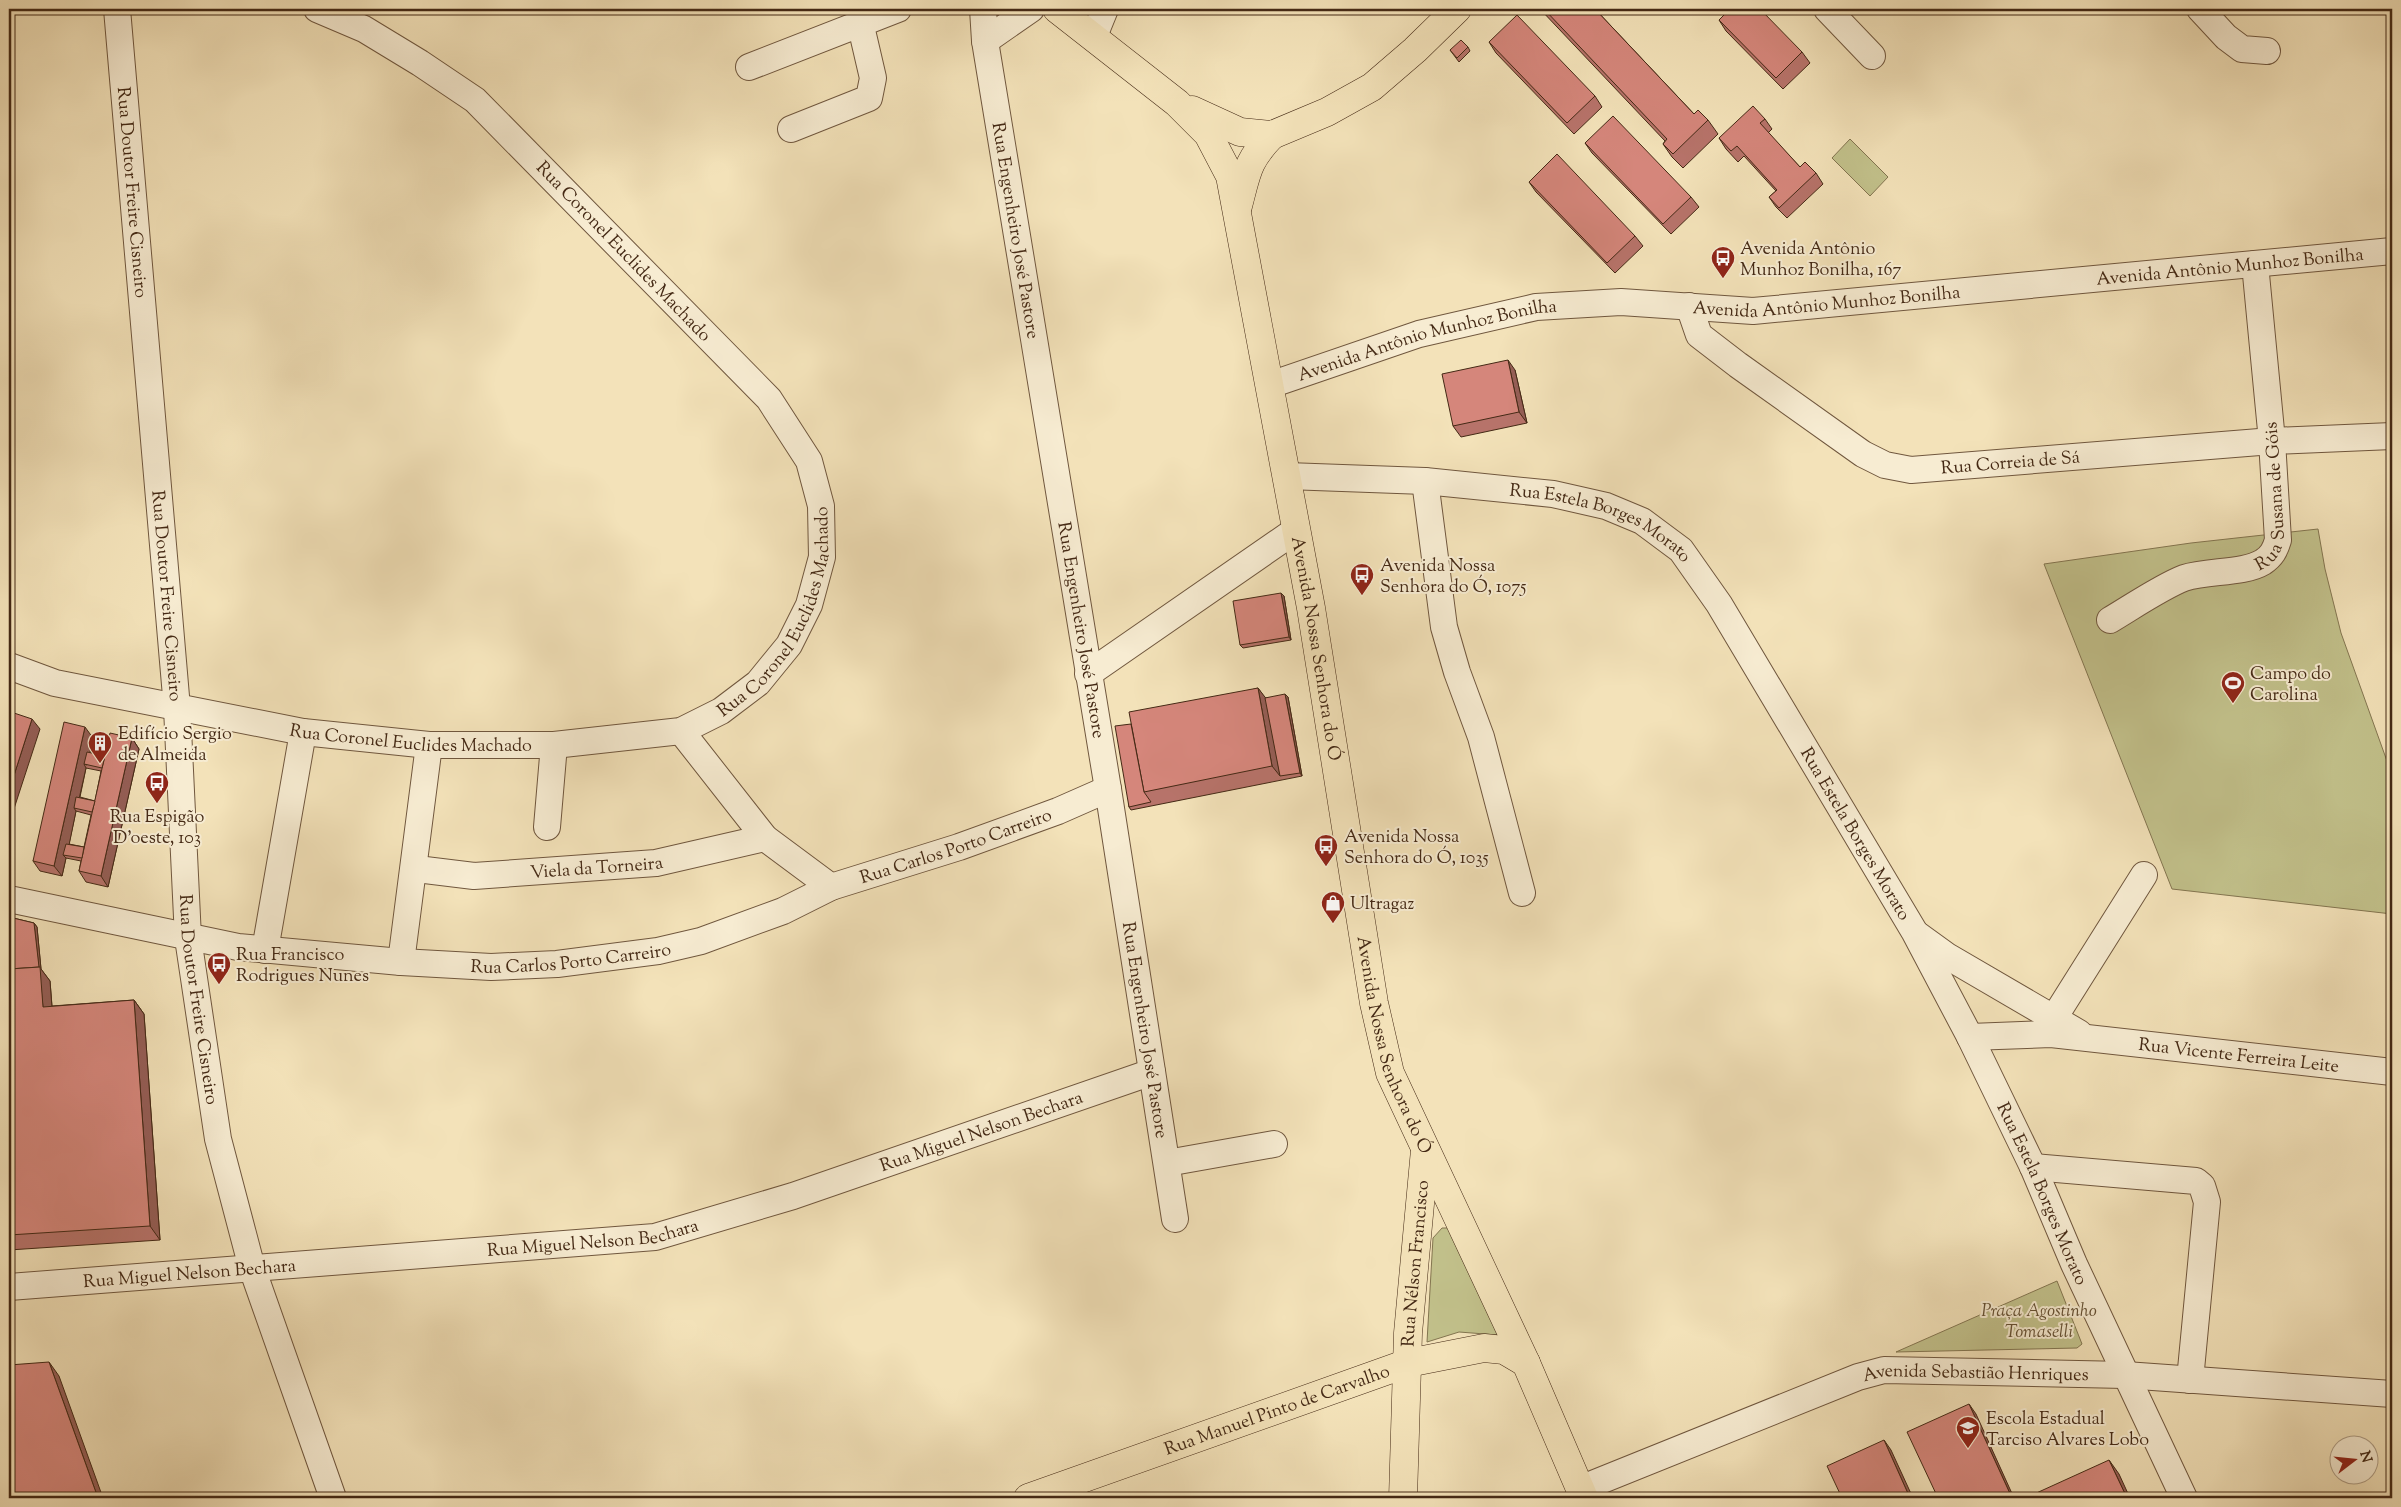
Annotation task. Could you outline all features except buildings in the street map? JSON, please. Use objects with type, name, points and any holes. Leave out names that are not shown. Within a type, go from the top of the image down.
[{"type":"main road","name":"Avenida Nossa Senhora do Ó","points":[[1057,9],[1094,36],[1177,103],[1208,134],[1230,176],[1313,617],[1374,1003],[1390,1073],[1526,1363],[1582,1494]]},
{"type":"main road","points":[[1272,134],[1327,112],[1372,87],[1416,50],[1457,9]]},
{"type":"main road","name":"Avenida Nossa Senhora do Ó","points":[[1177,103],[1240,132],[1272,134]]},
{"type":"main road","name":"Avenida Nossa Senhora do Ó","points":[[1237,208],[1248,166],[1254,154],[1272,134]]},
{"type":"main road","name":"Rua Nélson Francisco","points":[[1402,1498],[1408,1333],[1426,1148]]},
{"type":"main road","name":"Rua Manuel Pinto de Carvalho","points":[[1028,1498],[1408,1363],[1484,1348],[1504,1350],[1526,1363]]},
{"type":"street","name":"Rua Doutor Freire Cisneiro","points":[[117,9],[177,708],[188,938],[218,1139],[252,1268]]},
{"type":"street","name":"Rua Coronel Euclides Machado","points":[[9,666],[55,683],[303,732],[429,745],[554,746],[681,731],[721,711],[758,683],[789,645],[809,605],[822,557],[822,506],[809,461],[769,400],[475,100],[420,63],[364,29],[318,9]]},
{"type":"street","points":[[749,67],[860,22],[898,9]]},
{"type":"street","name":"Rua Engenheiro José Pastore","points":[[983,9],[985,41],[1108,789],[1175,1219]]},
{"type":"street","points":[[985,41],[1031,9]]},
{"type":"street","points":[[1094,36],[1105,9]]},
{"type":"street","points":[[1827,9],[1872,56]]},
{"type":"street","points":[[2200,9],[2226,37],[2242,49],[2267,51]]},
{"type":"street","points":[[791,129],[869,98],[874,78],[860,22]]},
{"type":"street","name":"Avenida Antônio Munhoz Bonilha","points":[[1270,384],[1419,334],[1536,307],[1621,302],[1753,311],[2392,251]]},
{"type":"street","name":"Rua Susana de Góis","points":[[2110,620],[2183,579],[2203,573],[2263,562],[2274,553],[2278,540],[2272,441],[2255,264]]},
{"type":"street","name":"Rua Correia de Sá","points":[[1689,306],[1699,335],[1738,366],[1863,454],[1885,466],[1911,470],[2272,441],[2392,436]]},
{"type":"street","name":"Rua Estela Borges Morato","points":[[1287,476],[1424,481],[1553,494],[1606,506],[1642,521],[1681,550],[1719,604],[1914,931],[1970,1037],[2034,1167],[2074,1264],[2184,1498]]},
{"type":"street","points":[[1424,481],[1444,627],[1457,672],[1481,737],[1522,892]]},
{"type":"street","points":[[1088,674],[1296,530]]},
{"type":"street","points":[[681,731],[765,838],[831,887]]},
{"type":"street","points":[[265,950],[303,732]]},
{"type":"street","points":[[401,962],[429,745]]},
{"type":"street","points":[[547,827],[554,746]]},
{"type":"street","name":"Rua Carlos Porto Carreiro","points":[[9,899],[188,938],[265,950],[401,962],[491,967],[557,964],[658,951],[701,941],[744,927],[783,911],[831,887],[959,847],[1058,811],[1108,789]]},
{"type":"street","name":"Viela da Torneira","points":[[425,870],[474,876],[656,863],[765,838]]},
{"type":"street","points":[[1970,1037],[2052,1026],[2144,875]]},
{"type":"street","name":"Rua Vicente Ferreira Leite","points":[[1914,931],[1947,956],[2052,1026],[2086,1037],[2392,1072]]},
{"type":"street","name":"Rua Miguel Nelson Bechara","points":[[9,1287],[655,1237],[793,1196],[1152,1072]]},
{"type":"street","points":[[1167,1163],[1274,1144]]},
{"type":"street","points":[[2034,1167],[2196,1181],[2202,1186],[2207,1202],[2190,1380]]},
{"type":"street","points":[[252,1268],[332,1498]]},
{"type":"street","name":"Avenida Sebastião Henriques","points":[[1582,1494],[1839,1384],[1884,1370],[2125,1375],[2392,1394]]},
{"type":"green space","points":[[1850,139],[1888,177],[1870,196],[1832,158]]},
{"type":"green space","name":"Campo do Carolina","points":[[2318,529],[2325,569],[2341,633],[2392,775],[2392,914],[2172,889],[2044,564],[2191,543]]},
{"type":"green space","points":[[1442,1228],[1450,1228],[1498,1335],[1459,1332],[1427,1342],[1433,1238]]},
{"type":"green space","name":"Praça Agostinho Tomaselli","points":[[2057,1281],[2082,1344],[2077,1348],[1896,1352]]},
{"type":"place","name":"Avenida Antônio Munhoz Bonilha, 167","points":[[1723,279]]},
{"type":"place","name":"Avenida Nossa Senhora do Ó, 1075","points":[[1362,596]]},
{"type":"place","name":"Campo do Carolina","points":[[2233,704]]},
{"type":"place","name":"Edifício Sergio de Almeida","points":[[100,764]]},
{"type":"place","name":"Rua Espigão D'oeste, 103","points":[[157,804]]},
{"type":"place","name":"Avenida Nossa Senhora do Ó, 1035","points":[[1326,867]]},
{"type":"place","name":"Ultragaz","points":[[1333,924]]},
{"type":"place","name":"Rua Francisco Rodrigues Nunes","points":[[219,985]]},
{"type":"place","name":"Escola Estadual Tarciso Alvares Lobo","points":[[1968,1449]]}]
